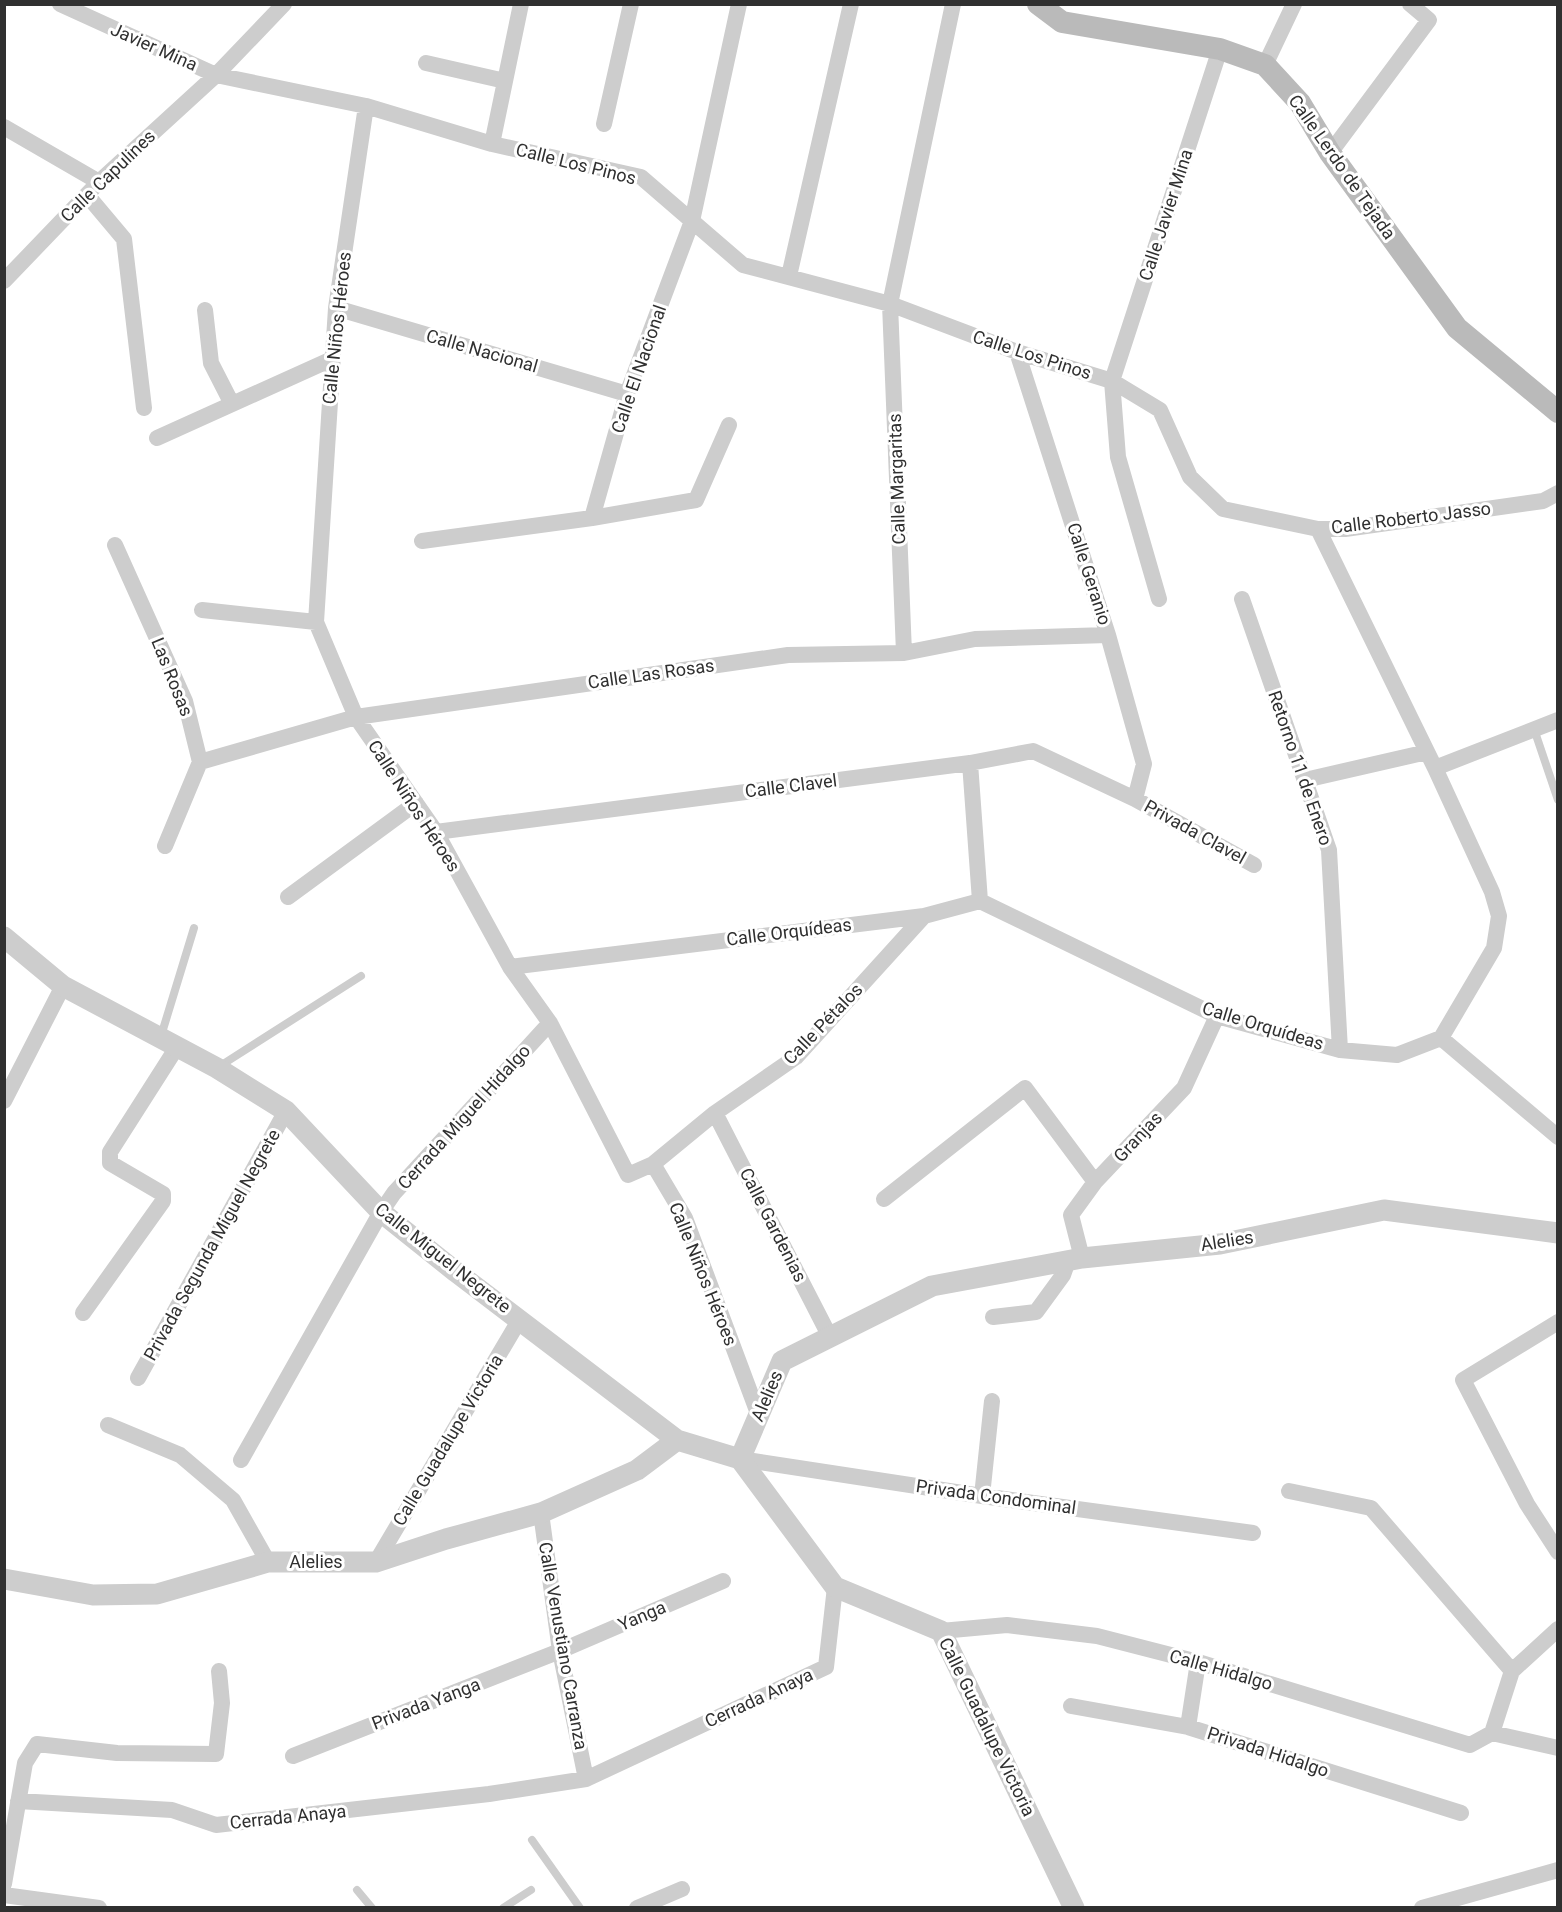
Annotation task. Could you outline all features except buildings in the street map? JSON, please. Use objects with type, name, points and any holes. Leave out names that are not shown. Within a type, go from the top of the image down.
[{"type":"main road","name":"Calle Lerdo de Tejada","points":[[1038,4],[1062,22],[1220,49],[1265,65],[1300,103],[1330,153],[1457,328],[1557,412]]},
{"type":"street","name":"Javier Mina","points":[[60,4],[216,75]]},
{"type":"street","name":"Calle Capulines","points":[[4,281],[99,182],[216,75],[284,4]]},
{"type":"street","points":[[492,144],[521,4]]},
{"type":"street","points":[[604,124],[631,4]]},
{"type":"street","name":"Calle El Nacional","points":[[592,518],[627,394],[692,221],[739,4]]},
{"type":"street","points":[[789,276],[851,4]]},
{"type":"street","name":"Calle Margaritas","points":[[904,653],[890,304],[953,4]]},
{"type":"street","points":[[1265,65],[1294,4]]},
{"type":"street","points":[[1330,153],[1428,20],[1410,4]]},
{"type":"street","name":"Calle Javier Mina","points":[[1112,381],[1220,49]]},
{"type":"street","points":[[426,63],[505,81]]},
{"type":"street","name":"Calle Los Pinos","points":[[216,75],[366,106],[492,144],[640,177],[743,265],[890,304],[1017,352],[1112,381]]},
{"type":"street","name":"Calle Niños Héroes","points":[[366,106],[336,308],[315,622],[356,717],[436,832],[510,967],[550,1023],[628,1174],[653,1164],[685,1218],[759,1416]]},
{"type":"street","points":[[4,127],[99,182]]},
{"type":"street","points":[[87,195],[124,238],[144,408]]},
{"type":"street","name":"Calle Nacional","points":[[336,308],[627,394]]},
{"type":"street","points":[[205,310],[211,363],[232,404]]},
{"type":"street","name":"Calle Geranio","points":[[1017,352],[1108,635],[1144,764],[1135,799]]},
{"type":"street","points":[[157,438],[332,359]]},
{"type":"street","points":[[1112,381],[1118,457],[1159,599]]},
{"type":"street","name":"Calle Roberto Jasso","points":[[1112,381],[1160,410],[1190,477],[1223,509],[1318,529],[1345,530],[1544,501],[1557,493]]},
{"type":"street","points":[[422,541],[592,518],[696,500],[729,424]]},
{"type":"street","points":[[1318,529],[1435,768],[1492,892],[1499,916],[1494,948],[1441,1038],[1557,1137]]},
{"type":"street","name":"Las Rosas","points":[[116,545],[185,701],[200,762]]},
{"type":"street","name":"Retorno 11 de Enero","points":[[1242,599],[1329,850],[1340,1050]]},
{"type":"street","points":[[202,610],[315,622]]},
{"type":"street","name":"Calle Las Rosas","points":[[200,762],[356,717],[788,655],[904,653],[975,639],[1108,635]]},
{"type":"street","points":[[1435,768],[1557,720]]},
{"type":"street","name":"Calle Clavel","points":[[436,832],[970,763],[1033,751],[1135,799]]},
{"type":"street","points":[[1305,780],[1427,752]]},
{"type":"street","points":[[165,846],[200,762]]},
{"type":"street","points":[[970,763],[980,901]]},
{"type":"street","name":"Privada Clavel","points":[[1135,799],[1254,865]]},
{"type":"street","points":[[288,897],[416,803]]},
{"type":"street","name":"Calle Orquídeas","points":[[510,967],[924,916],[980,901],[1217,1016],[1340,1050],[1397,1055],[1441,1038]]},
{"type":"street","name":"Calle Pétalos","points":[[653,1164],[716,1113],[796,1056],[924,916]]},
{"type":"street","name":"Calle Miguel Negrete","points":[[4,937],[63,986],[217,1068],[286,1111],[381,1212],[677,1440]]},
{"type":"street","points":[[4,1101],[63,986]]},
{"type":"street","name":"Granjas","points":[[1075,1259],[1071,1215],[1095,1182],[1184,1088],[1217,1016]]},
{"type":"street","name":"Cerrada Miguel Hidalgo","points":[[241,1460],[381,1212],[394,1193],[550,1023]]},
{"type":"street","points":[[84,1313],[163,1201],[163,1194],[110,1163],[110,1152],[169,1043]]},
{"type":"street","points":[[884,1199],[1024,1088],[1095,1182]]},
{"type":"street","name":"Privada Segunda Miguel Negrete","points":[[138,1378],[286,1111]]},
{"type":"street","name":"Calle Gardenias","points":[[716,1113],[830,1337]]},
{"type":"street","name":"Alelies","points":[[740,1459],[782,1361],[932,1286],[1075,1259],[1220,1244],[1384,1210],[1557,1233]]},
{"type":"street","points":[[993,1317],[1036,1312],[1075,1259]]},
{"type":"street","name":"Calle Guadalupe Victoria","points":[[376,1562],[520,1319]]},
{"type":"street","points":[[1557,1322],[1463,1380],[1527,1504],[1557,1552]]},
{"type":"street","points":[[981,1496],[992,1401]]},
{"type":"street","points":[[108,1425],[180,1455],[233,1500],[268,1562]]},
{"type":"street","points":[[677,1440],[740,1459],[835,1587]]},
{"type":"street","name":"Alelies","points":[[4,1579],[93,1595],[157,1594],[268,1562],[376,1562],[446,1539],[541,1513],[637,1470],[677,1440]]},
{"type":"street","name":"Privada Condominal","points":[[740,1459],[981,1496],[1253,1533]]},
{"type":"street","points":[[1289,1491],[1371,1508],[1512,1671]]},
{"type":"street","name":"Calle Venustiano Carranza","points":[[541,1513],[560,1651],[586,1779]]},
{"type":"street","name":"Yanga","points":[[560,1651],[723,1581]]},
{"type":"street","name":"Calle Guadalupe Victoria","points":[[835,1587],[941,1631],[1074,1908]]},
{"type":"street","name":"Cerrada Anaya","points":[[18,1801],[172,1810],[216,1825],[489,1794],[586,1779],[826,1667],[835,1587]]},
{"type":"street","name":"Calle Hidalgo","points":[[941,1631],[1007,1624],[1097,1636],[1198,1662],[1470,1745],[1492,1733]]},
{"type":"street","points":[[1557,1629],[1512,1671],[1492,1733],[1557,1748]]},
{"type":"street","name":"Privada Yanga","points":[[293,1756],[560,1651]]},
{"type":"street","points":[[1188,1727],[1198,1662]]},
{"type":"street","points":[[4,1884],[25,1763],[37,1744],[117,1753],[216,1754],[222,1703],[219,1671]]},
{"type":"street","name":"Privada Hidalgo","points":[[1071,1706],[1188,1727],[1461,1813]]},
{"type":"street","points":[[1422,1908],[1557,1870]]},
{"type":"street","points":[[637,1908],[682,1889]]},
{"type":"street","points":[[4,1895],[99,1908]]},
{"type":"lane","points":[[1534,729],[1557,800]]},
{"type":"lane","points":[[169,1043],[194,928]]},
{"type":"lane","points":[[217,1068],[361,976]]},
{"type":"lane","points":[[532,1840],[580,1908]]},
{"type":"lane","points":[[357,1890],[372,1908]]},
{"type":"lane","points":[[503,1908],[531,1890]]}]
